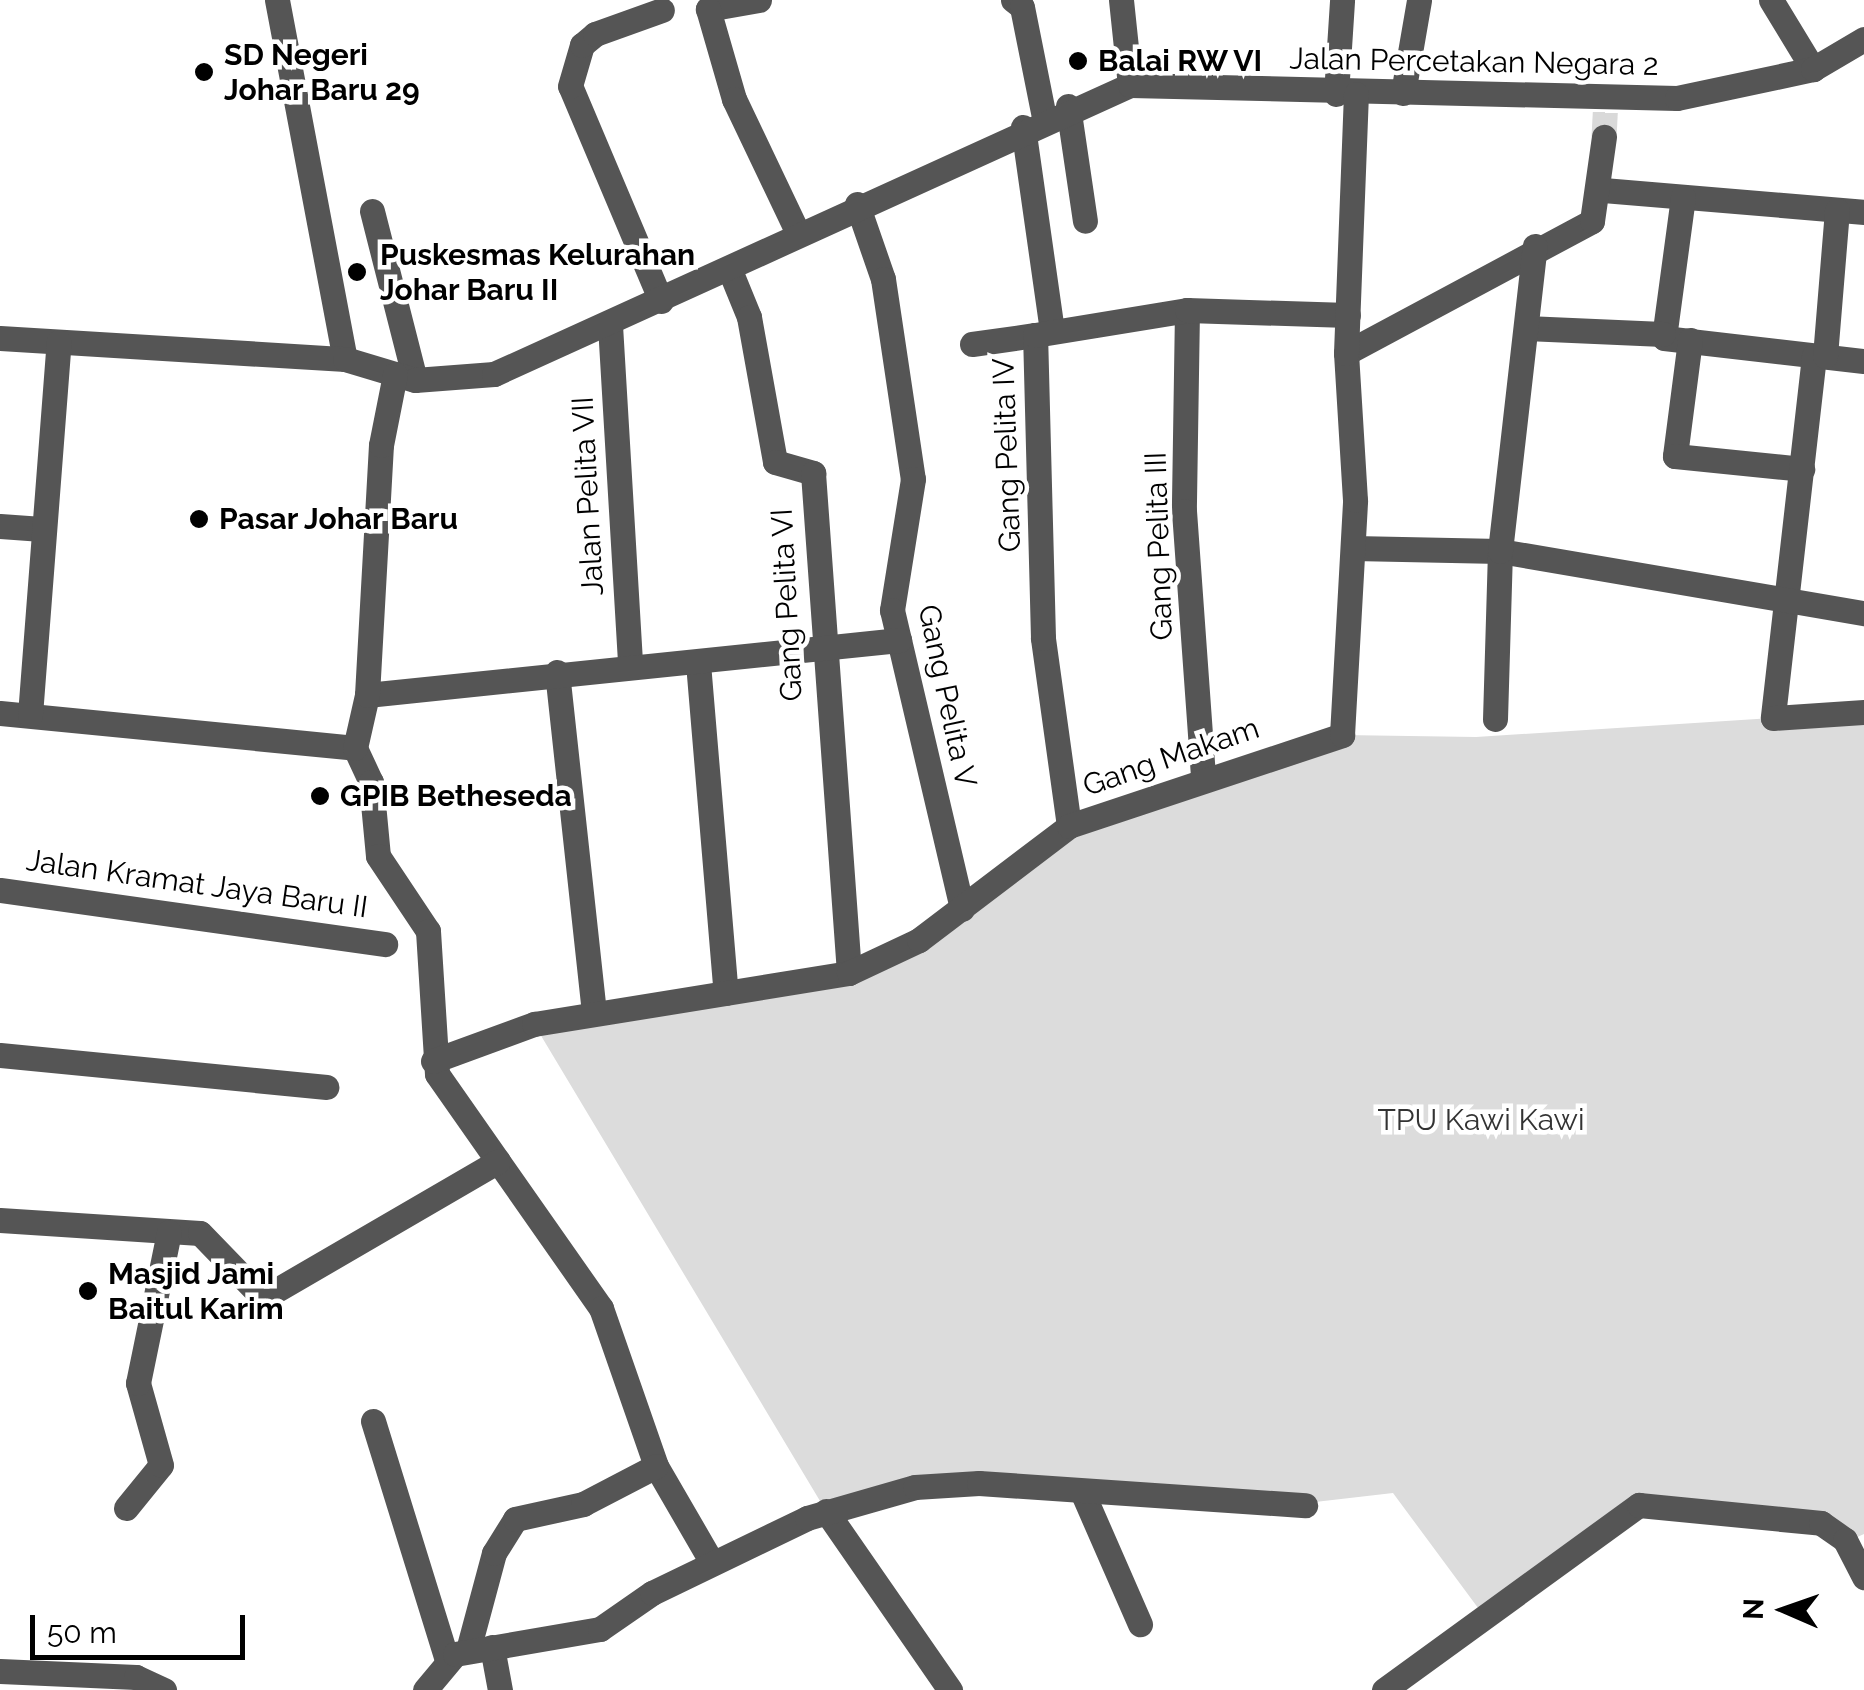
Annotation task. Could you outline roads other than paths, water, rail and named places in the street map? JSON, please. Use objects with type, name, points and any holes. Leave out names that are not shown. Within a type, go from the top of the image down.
[{"type":"street","points":[[277,0],[345,359]]},
{"type":"street","points":[[760,0],[708,9],[734,100],[797,231]]},
{"type":"street","points":[[972,344],[1043,332],[1034,122],[1022,7],[1013,0]]},
{"type":"street","points":[[1122,0],[1130,85]]},
{"type":"street","name":"Gang Makam","points":[[433,1061],[521,1027],[849,973],[962,909],[1068,826],[1342,736],[1353,548],[1346,353],[1342,0]]},
{"type":"street","points":[[1403,93],[1418,0]]},
{"type":"street","points":[[1771,0],[1813,69]]},
{"type":"street","points":[[661,300],[570,86],[582,45],[596,34],[662,10]]},
{"type":"street","name":"Jalan Percetakan Negara 2","points":[[0,338],[345,359],[405,377],[494,374],[610,330],[661,300],[731,271],[797,231],[1068,106],[1130,85],[1346,94],[1677,98],[1813,69],[1864,39]]},
{"type":"street","points":[[1068,106],[1086,221]]},
{"type":"street","points":[[1346,353],[1535,246],[1592,222],[1602,190],[1604,137]]},
{"type":"street","points":[[1602,190],[1864,212]]},
{"type":"street","points":[[1663,334],[1683,197]]},
{"type":"street","name":"Gang Pelita V","points":[[857,204],[883,279],[913,479],[893,578],[899,640],[962,909]]},
{"type":"street","points":[[1837,210],[1773,718],[1864,712]]},
{"type":"street","points":[[372,211],[405,377],[382,445],[368,695],[355,748],[370,782],[378,856],[428,932],[433,1061],[498,1162],[602,1308],[656,1466],[711,1561]]},
{"type":"street","points":[[1494,719],[1500,551],[1535,246]]},
{"type":"street","name":"Gang Pelita VI","points":[[731,271],[749,317],[775,462],[813,473],[819,648],[849,973]]},
{"type":"street","name":"Gang Pelita IV","points":[[1068,826],[1043,638],[1043,332],[1187,310],[1348,314]]},
{"type":"street","name":"Gang Pelita III","points":[[1187,310],[1184,512],[1203,779]]},
{"type":"street","points":[[1526,328],[1663,334],[1864,361]]},
{"type":"street","name":"Jalan Pelita VII","points":[[610,330],[630,665]]},
{"type":"street","points":[[1690,340],[1675,456],[1802,469]]},
{"type":"street","points":[[30,716],[59,342]]},
{"type":"street","points":[[0,526],[42,529]]},
{"type":"street","points":[[1353,548],[1500,551],[1788,604],[1864,613]]},
{"type":"street","points":[[368,695],[558,672],[698,663],[899,640]]},
{"type":"street","points":[[698,663],[726,994]]},
{"type":"street","points":[[558,672],[594,1013]]},
{"type":"street","points":[[0,712],[355,748]]},
{"type":"street","name":"Jalan Kramat Jaya Baru II","points":[[0,890],[385,944]]},
{"type":"street","points":[[0,1055],[326,1087]]},
{"type":"street","points":[[0,1220],[184,1233],[264,1298],[498,1162]]},
{"type":"street","points":[[126,1508],[161,1465],[138,1382],[184,1233]]},
{"type":"street","points":[[373,1421],[469,1652],[500,1690]]},
{"type":"street","points":[[469,1652],[494,1553],[514,1519],[583,1504],[656,1466]]},
{"type":"street","points":[[425,1690],[469,1652],[600,1629],[711,1561],[826,1511],[916,1488],[979,1483],[1084,1496],[1304,1505]]},
{"type":"street","points":[[1084,1496],[1140,1624]]},
{"type":"street","points":[[1384,1690],[1639,1505],[1821,1523],[1855,1538],[1864,1577]]},
{"type":"street","points":[[826,1511],[950,1690]]},
{"type":"street","points":[[0,1671],[136,1677],[164,1690]]},
{"type":"tunnel","points":[[1604,137],[1606,101]]},
{"type":"place","name":"Balai RW VI","points":[[1078,61]]},
{"type":"place","name":"SD Negeri Johar Baru 29","points":[[204,72]]},
{"type":"place","name":"Puskesmas Kelurahan Johar Baru II","points":[[357,272]]},
{"type":"place","name":"Pasar Johar Baru","points":[[199,519]]},
{"type":"place","name":"GPIB Betheseda","points":[[320,796]]},
{"type":"place","name":"Masjid Jami Baitul Karim","points":[[88,1291]]},
{"type":"park label","name":"TPU Kawi Kawi","points":[[1481,1120]]}]
